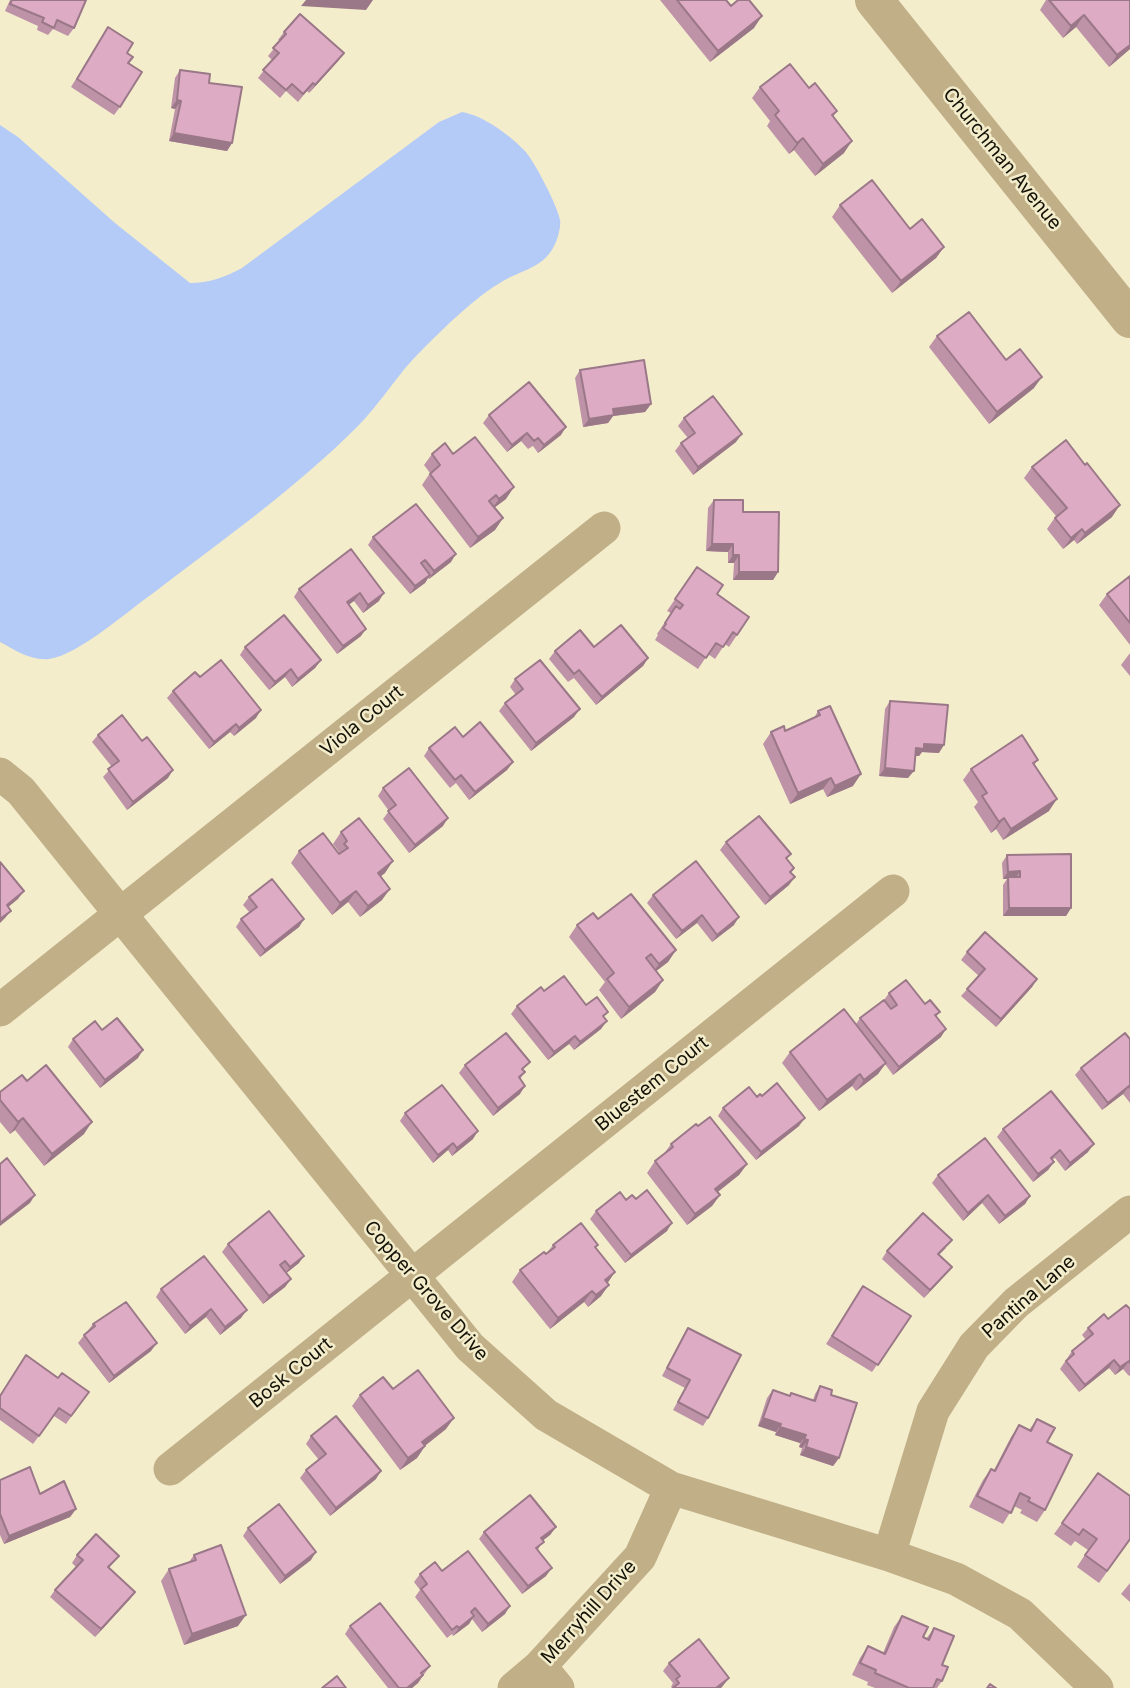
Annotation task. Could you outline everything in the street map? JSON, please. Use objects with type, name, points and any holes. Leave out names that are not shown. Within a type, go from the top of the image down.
[{"type":"street","name":"Churchman Avenue","points":[[874,0],[1130,319]]},
{"type":"street","name":"Viola Court","points":[[0,1010],[604,528]]},
{"type":"street","name":"Copper Grove Drive","points":[[0,774],[21,791],[470,1347],[546,1416],[671,1488],[889,1555],[957,1579],[1020,1614],[1097,1688]]},
{"type":"street","name":"Bluestem Court","points":[[411,1277],[893,891]]},
{"type":"street","name":"Pantina Lane","points":[[889,1555],[933,1411],[974,1346],[1016,1303],[1130,1212]]},
{"type":"street","name":"Bosk Court","points":[[170,1469],[411,1277]]},
{"type":"street","name":"Merryhill Drive","points":[[514,1688],[549,1677],[639,1557],[671,1488]]},
{"type":"water","points":[[462,112],[487,121],[504,132],[534,163],[560,220],[558,236],[549,254],[536,265],[503,281],[471,304],[413,359],[374,408],[334,449],[285,492],[104,630],[75,649],[49,659],[30,657],[0,642],[0,125],[18,137],[115,223],[190,283],[217,279],[242,268],[439,122]]},
{"type":"building","points":[[12,0],[86,0],[74,28],[57,20],[54,28],[42,22],[44,18],[10,4]]},
{"type":"building","points":[[677,0],[726,0],[731,6],[738,0],[749,0],[762,16],[718,51]]},
{"type":"building","points":[[1049,0],[1130,0],[1130,45],[1117,55],[1084,15],[1071,26]]},
{"type":"building","points":[[300,14],[344,53],[315,85],[313,83],[303,94],[292,84],[286,90],[263,70],[279,53],[273,48]]},
{"type":"building","points":[[108,27],[133,43],[127,53],[133,57],[128,63],[142,72],[120,107],[77,79]]},
{"type":"building","points":[[790,64],[809,88],[815,83],[837,111],[832,115],[852,141],[823,164],[803,138],[797,143],[775,115],[779,111],[760,87]]},
{"type":"building","points":[[180,70],[210,74],[209,83],[242,87],[232,143],[174,133],[181,101],[177,100]]},
{"type":"building","points":[[872,180],[910,229],[922,219],[944,247],[901,281],[840,205]]},
{"type":"building","points":[[969,312],[1006,360],[1020,349],[1042,377],[997,412],[937,336]]},
{"type":"building","points":[[644,360],[651,404],[613,409],[614,415],[589,419],[580,370]]},
{"type":"building","points":[[529,382],[566,427],[544,445],[538,438],[534,441],[527,433],[512,445],[489,415]]},
{"type":"building","points":[[713,396],[742,434],[698,467],[681,443],[695,433],[684,418]]},
{"type":"building","points":[[475,437],[514,487],[499,499],[496,495],[489,501],[503,518],[478,537],[430,474],[440,465],[432,454],[445,443],[453,454]]},
{"type":"building","points":[[1066,440],[1120,505],[1085,533],[1082,529],[1071,538],[1055,518],[1067,508],[1032,467]]},
{"type":"building","points":[[714,500],[743,500],[743,512],[779,512],[778,572],[739,572],[739,555],[733,555],[733,544],[712,544]]},
{"type":"building","points":[[416,504],[456,554],[434,571],[425,560],[421,563],[430,575],[415,586],[373,537]]},
{"type":"building","points":[[351,549],[384,593],[368,605],[360,593],[347,602],[366,629],[343,646],[299,589]]},
{"type":"building","points":[[697,567],[723,585],[717,594],[749,617],[737,635],[733,632],[723,647],[716,643],[706,658],[663,628],[676,606],[680,609],[683,605],[675,599]]},
{"type":"building","points":[[1130,576],[1130,623],[1107,594]]},
{"type":"building","points":[[284,615],[321,660],[298,679],[291,669],[275,682],[245,647]]},
{"type":"building","points":[[621,625],[648,658],[602,697],[579,670],[574,674],[555,651],[580,630],[594,647]]},
{"type":"building","points":[[221,660],[261,710],[239,728],[236,724],[214,742],[173,691],[195,672],[200,677]]},
{"type":"building","points":[[540,660],[580,709],[536,743],[505,703],[523,689],[515,679]]},
{"type":"building","points":[[890,701],[948,705],[944,745],[924,744],[924,749],[916,748],[914,771],[885,768]]},
{"type":"building","points":[[830,706],[861,774],[835,786],[831,778],[798,793],[771,732],[784,726],[785,731],[820,715],[818,711]]},
{"type":"building","points":[[122,715],[142,741],[147,737],[173,770],[133,802],[108,769],[119,761],[98,735]]},
{"type":"building","points":[[480,722],[513,762],[475,792],[461,775],[455,780],[429,748],[455,727],[463,737]]},
{"type":"building","points":[[1022,735],[1038,760],[1033,763],[1057,799],[1011,829],[1004,818],[999,822],[982,796],[987,793],[971,769]]},
{"type":"building","points":[[409,768],[448,818],[415,845],[388,811],[396,805],[383,788]]},
{"type":"building","points":[[759,816],[791,854],[786,858],[794,868],[790,872],[795,877],[770,897],[726,842]]},
{"type":"building","points":[[359,818],[393,861],[378,873],[390,889],[368,906],[356,891],[340,903],[299,851],[323,833],[339,854],[348,848],[341,832]]},
{"type":"building","points":[[1071,854],[1071,908],[1009,908],[1008,877],[1020,877],[1020,871],[1008,872],[1007,855]]},
{"type":"building","points":[[696,861],[739,917],[717,935],[702,915],[682,931],[653,895]]},
{"type":"building","points":[[0,862],[24,891],[7,905],[11,911],[0,919]]},
{"type":"building","points":[[272,879],[304,919],[265,950],[241,919],[257,907],[249,897]]},
{"type":"building","points":[[631,894],[676,950],[659,964],[651,954],[646,958],[663,980],[629,1007],[607,979],[614,973],[577,925],[593,913],[598,919]]},
{"type":"building","points":[[985,932],[1037,979],[1001,1019],[967,989],[985,969],[967,952]]},
{"type":"building","points":[[564,976],[586,1005],[597,997],[608,1012],[603,1016],[607,1021],[580,1042],[575,1036],[554,1052],[517,1006],[541,987],[544,991]]},
{"type":"building","points":[[906,980],[925,1004],[930,1000],[940,1012],[935,1015],[946,1029],[899,1067],[860,1018],[884,1000],[891,1009],[897,1005],[889,993]]},
{"type":"building","points":[[844,1009],[886,1063],[864,1080],[860,1074],[827,1100],[790,1052]]},
{"type":"building","points":[[117,1018],[143,1050],[105,1080],[73,1039],[95,1021],[102,1030]]},
{"type":"building","points":[[506,1033],[530,1062],[522,1069],[525,1072],[519,1077],[525,1086],[498,1108],[465,1065]]},
{"type":"building","points":[[1125,1033],[1130,1039],[1130,1088],[1129,1086],[1108,1103],[1081,1068]]},
{"type":"building","points":[[46,1065],[92,1122],[52,1154],[23,1118],[18,1122],[0,1100],[0,1092],[22,1075],[27,1081]]},
{"type":"building","points":[[777,1083],[805,1118],[761,1152],[723,1108],[749,1087],[757,1097]]},
{"type":"building","points":[[442,1085],[478,1131],[457,1148],[453,1143],[438,1155],[405,1113]]},
{"type":"building","points":[[1051,1091],[1094,1144],[1070,1163],[1060,1150],[1051,1158],[1054,1162],[1038,1174],[1003,1129]]},
{"type":"building","points":[[710,1117],[747,1164],[715,1189],[720,1195],[695,1214],[655,1161],[696,1124],[698,1126]]},
{"type":"building","points":[[985,1138],[1030,1196],[1005,1216],[988,1195],[968,1213],[938,1175]]},
{"type":"building","points":[[7,1158],[35,1195],[0,1223],[0,1164]]},
{"type":"building","points":[[647,1190],[672,1223],[631,1255],[596,1211],[620,1192],[626,1200],[632,1195],[636,1199]]},
{"type":"building","points":[[269,1211],[304,1256],[290,1267],[285,1261],[280,1265],[291,1279],[269,1296],[228,1244]]},
{"type":"building","points":[[923,1213],[952,1240],[938,1254],[952,1267],[930,1290],[887,1251]]},
{"type":"building","points":[[581,1223],[598,1245],[595,1247],[615,1272],[605,1280],[609,1285],[596,1295],[592,1291],[558,1318],[520,1270],[544,1252],[546,1254]]},
{"type":"building","points":[[204,1256],[247,1310],[225,1327],[211,1309],[190,1326],[161,1289]]},
{"type":"building","points":[[863,1286],[911,1316],[878,1365],[832,1336]]},
{"type":"building","points":[[126,1302],[157,1343],[114,1376],[84,1335],[95,1326],[93,1324]]},
{"type":"building","points":[[1126,1305],[1130,1309],[1130,1363],[1129,1361],[1120,1367],[1114,1360],[1085,1385],[1066,1361],[1074,1354],[1072,1351],[1093,1334],[1088,1328],[1104,1314],[1108,1319]]},
{"type":"building","points":[[688,1328],[741,1355],[708,1418],[678,1402],[690,1380],[667,1368]]},
{"type":"building","points":[[26,1355],[58,1378],[62,1373],[89,1392],[71,1416],[59,1408],[39,1436],[0,1408],[0,1396]]},
{"type":"building","points":[[418,1370],[454,1418],[422,1442],[425,1446],[408,1458],[360,1395],[383,1377],[393,1389]]},
{"type":"building","points":[[820,1386],[832,1390],[831,1395],[857,1403],[839,1458],[806,1447],[806,1435],[780,1427],[781,1424],[763,1418],[773,1390],[815,1401]]},
{"type":"building","points":[[336,1416],[381,1471],[336,1508],[306,1470],[326,1454],[311,1436]]},
{"type":"building","points":[[1037,1419],[1055,1428],[1047,1442],[1072,1455],[1045,1510],[1028,1501],[1030,1498],[1020,1493],[1011,1513],[977,1496],[991,1469],[995,1471],[1019,1425],[1031,1431]]},
{"type":"building","points":[[30,1467],[40,1494],[64,1481],[76,1509],[9,1536],[0,1514],[0,1480]]},
{"type":"building","points":[[1098,1473],[1130,1496],[1130,1539],[1107,1571],[1085,1555],[1097,1539],[1083,1529],[1079,1535],[1062,1523]]},
{"type":"building","points":[[530,1495],[556,1527],[541,1538],[544,1542],[536,1548],[552,1568],[528,1586],[484,1532]]},
{"type":"building","points":[[279,1504],[316,1552],[285,1576],[248,1528]]},
{"type":"building","points":[[96,1534],[119,1556],[108,1567],[135,1592],[101,1629],[55,1590],[83,1560],[77,1555]]},
{"type":"building","points":[[221,1545],[246,1615],[192,1634],[169,1569],[196,1560],[194,1555]]},
{"type":"building","points":[[468,1551],[510,1606],[488,1624],[475,1608],[471,1612],[474,1616],[452,1630],[421,1589],[427,1584],[420,1574],[435,1562],[442,1571]]},
{"type":"building","points":[[380,1603],[430,1666],[407,1688],[399,1688],[350,1626]]},
{"type":"building","points":[[902,1616],[928,1627],[923,1637],[929,1640],[934,1628],[954,1636],[942,1665],[948,1667],[942,1681],[937,1679],[933,1688],[909,1688],[860,1663],[868,1646],[885,1654]]},
{"type":"building","points":[[699,1639],[729,1678],[716,1688],[673,1688],[679,1683],[676,1679],[680,1676],[669,1663]]},
{"type":"building","points":[[337,1676],[346,1688],[322,1688]]}]
